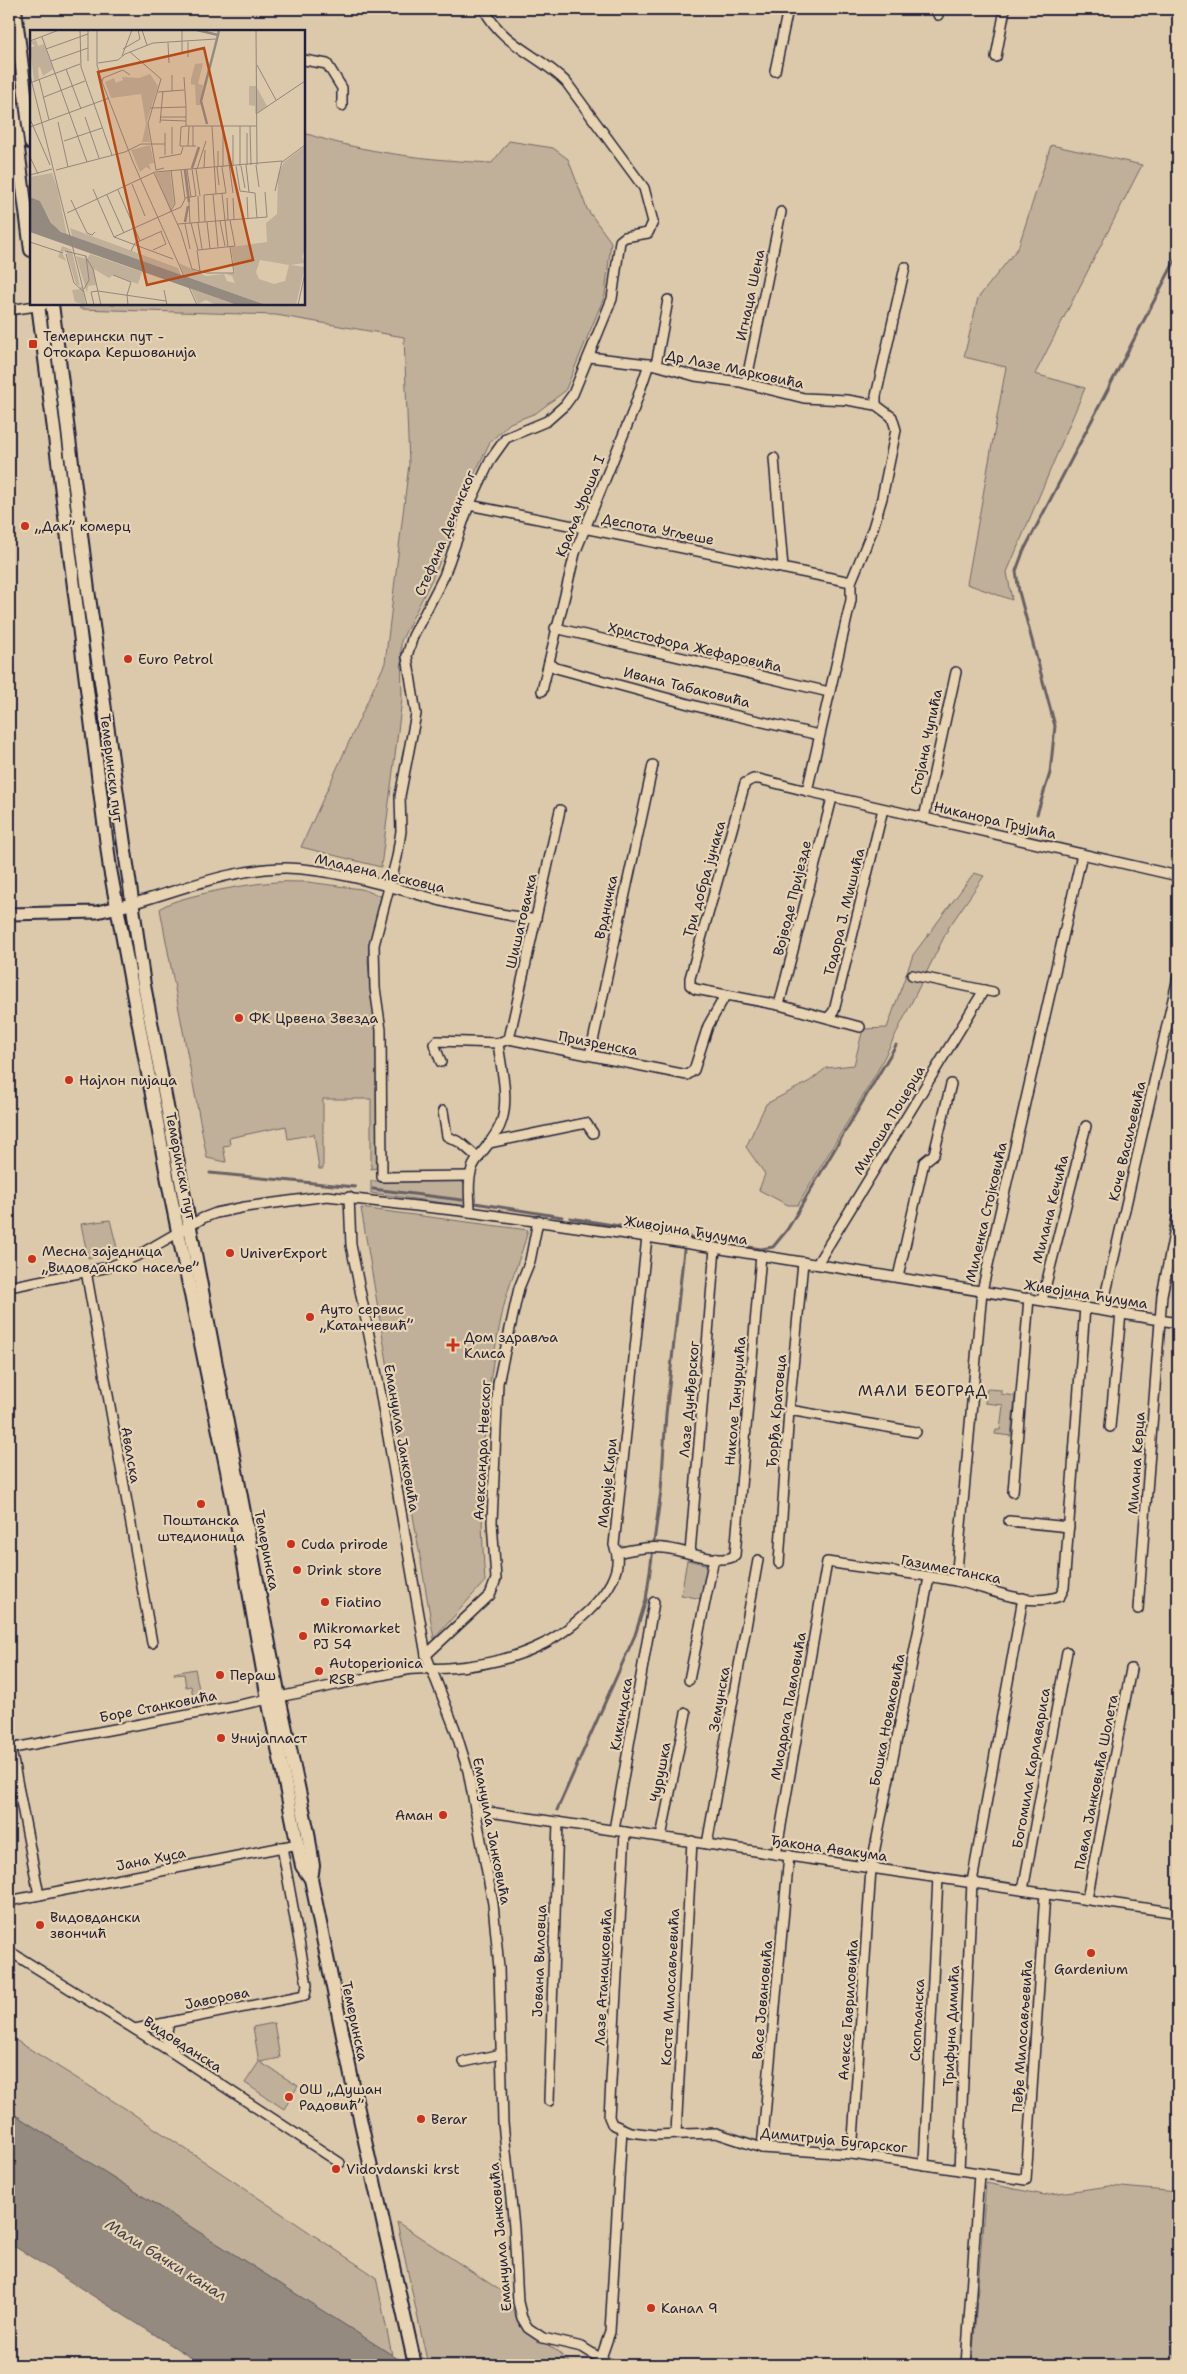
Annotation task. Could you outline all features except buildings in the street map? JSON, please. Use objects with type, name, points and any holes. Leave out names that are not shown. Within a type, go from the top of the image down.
[{"type":"main road","points":[[15,9],[30,128]]},
{"type":"main road","points":[[9,79],[30,242]]},
{"type":"main road","name":"Темерински пут","points":[[38,305],[97,772],[117,907],[184,1229]]},
{"type":"main road","name":"Темерински пут","points":[[52,305],[88,590],[131,904],[184,1229]]},
{"type":"main road","name":"Темеринска","points":[[184,1229],[247,1572],[274,1698],[309,1842],[313,1866],[310,1879]]},
{"type":"main road","name":"Темеринска","points":[[274,1698],[302,1866],[310,1879],[357,2105],[399,2286],[415,2365]]},
{"type":"street","name":"Стефана Дечанског","points":[[470,1176],[382,1177],[381,1030],[375,988],[374,952],[388,887],[397,857],[401,832],[400,796],[416,714],[407,656],[413,636],[444,576],[469,505],[491,459],[502,443],[512,434],[530,430],[558,412],[573,394],[612,299],[620,241],[625,237],[648,233],[653,222],[647,195],[640,182],[566,82],[553,70],[505,37],[490,20],[484,9]]},
{"type":"street","points":[[776,71],[788,9]]},
{"type":"street","points":[[996,57],[1006,9]]},
{"type":"street","points":[[305,60],[327,64],[342,88],[342,106]]},
{"type":"street","name":"Игнаца Шена","points":[[746,383],[780,212]]},
{"type":"street","points":[[807,790],[851,600],[851,582],[872,531],[896,435],[896,422],[876,406],[876,396],[905,267]]},
{"type":"street","name":"Краља Уроша I","points":[[542,691],[555,628],[574,553],[652,365],[668,300]]},
{"type":"street","points":[[9,310],[38,305]]},
{"type":"street","name":"Др Лазе Марковића","points":[[588,357],[652,365],[695,376],[746,383],[804,398],[847,400],[876,406]]},
{"type":"street","points":[[774,458],[783,568]]},
{"type":"street","name":"Деспота Угљеше","points":[[469,505],[851,582]]},
{"type":"street","name":"Христофора Жефаровића","points":[[555,628],[829,692]]},
{"type":"street","name":"Ивана Табаковића","points":[[549,663],[556,668],[683,702],[819,735]]},
{"type":"street","name":"Стојана Чупића","points":[[924,818],[956,672]]},
{"type":"street","name":"Врдничка","points":[[590,1055],[653,765]]},
{"type":"street","name":"Никанора Грујића","points":[[743,788],[748,781],[759,779],[832,798],[1178,876]]},
{"type":"street","name":"Три добра јунака","points":[[725,996],[695,989],[690,985],[690,978],[743,788]]},
{"type":"street","name":"Војводе Пријезде","points":[[779,1005],[832,798]]},
{"type":"street","name":"Тодора Ј. Мишића","points":[[828,1018],[834,1011],[883,809]]},
{"type":"street","name":"Шишатовачка","points":[[509,1039],[560,810]]},
{"type":"street","name":"Миленка Стојковића","points":[[956,1581],[982,1291],[1082,854]]},
{"type":"street","name":"Младена Лесковца","points":[[131,904],[215,879],[263,870],[308,870],[388,887],[463,907],[536,920]]},
{"type":"street","points":[[9,914],[98,912],[131,904]]},
{"type":"street","name":"Милоша Поцерца","points":[[818,1264],[988,991],[912,976]]},
{"type":"street","name":"Коче Васиљевића","points":[[1102,1310],[1178,977]]},
{"type":"street","points":[[725,996],[779,1005],[860,1027]]},
{"type":"street","name":"Призренска","points":[[509,1039],[687,1075],[691,1074],[694,1070],[708,1026],[725,996]]},
{"type":"street","points":[[441,1062],[434,1044],[438,1041],[498,1043],[509,1039]]},
{"type":"street","points":[[470,1212],[470,1176],[478,1158],[498,1130],[504,1105],[498,1043]]},
{"type":"street","points":[[898,1277],[924,1162],[934,1154],[951,1084]]},
{"type":"street","points":[[443,1111],[447,1136],[461,1143],[478,1158]]},
{"type":"street","points":[[489,1143],[586,1124],[593,1133]]},
{"type":"street","name":"Милана Кечића","points":[[1042,1300],[1086,1126]]},
{"type":"street","name":"Живојина Ћулума","points":[[9,1287],[109,1267],[126,1261],[203,1218],[229,1209],[320,1196],[348,1197],[470,1212],[647,1237],[1178,1323]]},
{"type":"street","name":"Емануила Јанковића","points":[[348,1197],[351,1245],[379,1385],[426,1655],[455,1729],[468,1771],[493,1904],[499,1968],[503,2123],[514,2228],[518,2302],[522,2318],[528,2328],[543,2338],[582,2348],[611,2365]]},
{"type":"street","name":"Милана Керца","points":[[1138,1609],[1162,1295],[1178,1213]]},
{"type":"street","name":"Александра Невског","points":[[426,1655],[490,1595],[494,1587],[496,1579],[492,1522],[498,1383],[519,1288],[530,1261],[538,1221]]},
{"type":"street","name":"Марије Кири","points":[[430,1669],[469,1666],[522,1653],[552,1639],[587,1612],[602,1597],[614,1574],[618,1553],[614,1545],[647,1237]]},
{"type":"street","name":"Лазе Дунђерског","points":[[690,1553],[715,1248]]},
{"type":"street","name":"Николе Танурџића","points":[[714,1558],[722,1560],[733,1557],[737,1548],[761,1255]]},
{"type":"street","name":"Ђорђа Кратовца","points":[[779,1563],[789,1410],[803,1262]]},
{"type":"street","name":"Авалска","points":[[86,1271],[152,1643]]},
{"type":"street","points":[[1013,1492],[1029,1298]]},
{"type":"street","points":[[1009,1521],[1069,1527],[1085,1307]]},
{"type":"street","points":[[1110,1427],[1120,1313]]},
{"type":"street","points":[[789,1410],[916,1432]]},
{"type":"street","name":"Газиместанска","points":[[827,1562],[956,1581],[1023,1598],[1052,1599],[1060,1596],[1064,1588],[1069,1527]]},
{"type":"street","points":[[618,1553],[646,1547],[664,1548],[714,1558],[689,1680]]},
{"type":"street","name":"Земунска","points":[[708,1844],[758,1560]]},
{"type":"street","name":"Миодрага Павловића","points":[[776,1854],[827,1562]]},
{"type":"street","name":"Бошка Новаковића","points":[[871,1868],[929,1578]]},
{"type":"street","name":"Трифуна Димића","points":[[959,2170],[972,1882],[1023,1598]]},
{"type":"street","name":"Кикиндска","points":[[614,1830],[654,1602]]},
{"type":"street","name":"Богомила Карлавариса","points":[[1023,1890],[1067,1652]]},
{"type":"street","name":"Боре Станковића","points":[[10,1749],[409,1670],[430,1669]]},
{"type":"street","name":"Павла Јанковића Шолета","points":[[1087,1899],[1131,1669]]},
{"type":"street","name":"Чурушка","points":[[661,1837],[686,1714]]},
{"type":"street","points":[[9,1738],[39,1895]]},
{"type":"street","name":"Ђакона Авакума","points":[[475,1810],[1178,1913]]},
{"type":"street","name":"Јована Виловца","points":[[549,2101],[558,1822]]},
{"type":"street","name":"Лазе Атанацковића","points":[[612,2124],[608,2116],[625,1832]]},
{"type":"street","name":"Косте Милосављевића","points":[[676,2133],[692,1841]]},
{"type":"street","name":"Јана Хуса","points":[[9,1901],[298,1844]]},
{"type":"street","name":"Јаворова","points":[[135,2029],[305,1995],[307,1985],[282,1847]]},
{"type":"street","name":"Васе Јовановића","points":[[762,2148],[789,1856]]},
{"type":"street","name":"Алексе Гавриловића","points":[[852,2154],[871,1868]]},
{"type":"street","name":"Скопљанска","points":[[924,2165],[938,1878]]},
{"type":"street","name":"Пеђе Милосављевића","points":[[1026,2180],[1045,1893]]},
{"type":"street","name":"Видовданска","points":[[9,1951],[176,2055],[340,2162]]},
{"type":"street","points":[[169,2022],[166,2038],[176,2055]]},
{"type":"street","points":[[464,2062],[501,2054]]},
{"type":"street","name":"Димитрија Бугарског","points":[[612,2124],[630,2132],[654,2135],[716,2133],[762,2148],[852,2154],[1026,2180]]},
{"type":"street","points":[[601,2358],[610,2332],[622,2129]]},
{"type":"street","points":[[966,2365],[979,2174]]},
{"type":"shaded area","points":[[305,133],[350,146],[397,154],[468,162],[492,163],[509,141],[553,148],[568,159],[587,209],[611,242],[605,295],[565,391],[536,413],[510,423],[490,442],[459,506],[437,569],[401,641],[402,699],[381,867],[301,847],[385,663],[409,464],[404,337],[276,315],[80,309],[79,305],[305,305]]},
{"type":"shaded area","points":[[1051,145],[1142,165],[1035,374],[1085,388],[1007,572],[1012,600],[967,584],[1006,367],[964,357],[978,298],[1018,248]]},
{"type":"shaded area","points":[[974,873],[984,876],[949,927],[876,1074],[798,1205],[788,1205],[759,1190],[765,1174],[746,1147],[766,1104],[810,1081],[826,1068],[854,1065],[863,1029],[887,1028],[913,955]]},
{"type":"shaded area","points":[[270,882],[308,882],[361,889],[381,896],[369,947],[368,962],[376,1033],[377,1168],[371,1169],[371,1099],[323,1099],[323,1169],[319,1169],[314,1134],[288,1139],[286,1126],[229,1138],[230,1145],[223,1146],[226,1162],[207,1158],[160,909],[178,900],[227,889]]},
{"type":"shaded area","points":[[371,1181],[460,1181],[465,1184],[466,1206],[371,1193]]},
{"type":"shaded area","points":[[361,1208],[528,1230],[506,1300],[496,1343],[491,1377],[482,1479],[485,1581],[434,1639]]},
{"type":"shaded area","points":[[110,1220],[118,1252],[88,1258],[81,1224]]},
{"type":"shaded area","points":[[987,1389],[1001,1390],[1001,1394],[1015,1396],[1011,1436],[995,1434],[996,1430],[1000,1430],[1003,1405],[985,1403]]},
{"type":"shaded area","points":[[687,1560],[708,1565],[702,1599],[681,1595]]},
{"type":"shaded area","points":[[195,1669],[201,1699],[194,1701],[191,1686],[186,1687],[184,1674],[175,1675],[174,1673]]},
{"type":"shaded area","points":[[274,2023],[280,2058],[260,2062],[298,2086],[284,2109],[245,2083],[259,2062],[253,2027]]},
{"type":"shaded area","points":[[9,2036],[126,2109],[376,2277],[392,2355],[9,2111]]},
{"type":"shaded area","points":[[986,2183],[1044,2195],[1110,2186],[1178,2192],[1178,2365],[972,2365]]},
{"type":"shaded area","points":[[397,2222],[507,2295],[520,2326],[557,2351],[572,2365],[428,2365]]},
{"type":"water","name":"Мали бачки канал","points":[[9,2111],[408,2365],[203,2365],[9,2243]]},
{"type":"waterway","points":[[1037,814],[1050,773],[1055,726],[1019,592],[1016,571],[1023,552],[1178,255]]},
{"type":"waterway","points":[[570,1218],[761,1249],[773,1247],[787,1230],[896,1045]]},
{"type":"waterway","points":[[210,1173],[355,1187]]},
{"type":"waterway","points":[[373,1189],[462,1200]]},
{"type":"waterway","points":[[475,1203],[562,1217]]},
{"type":"waterway","points":[[557,1810],[635,1635],[646,1600],[661,1491],[666,1414],[684,1250]]},
{"type":"place","name":"Темерински пут - Отокара Кершованија","points":[[33,344]]},
{"type":"place","name":"„Дак” комерц","points":[[25,526]]},
{"type":"place","name":"Euro Petrol","points":[[128,659]]},
{"type":"place","name":"ФК Црвена Звезда","points":[[239,1018]]},
{"type":"place","name":"Најлон пијаца","points":[[69,1080]]},
{"type":"place","name":"UniverExport","points":[[230,1253]]},
{"type":"place","name":"Месна заједница „Видовданско насеље”","points":[[32,1259]]},
{"type":"place","name":"Ауто сервис „Катанчевић”","points":[[310,1317]]},
{"type":"place","name":"Дом здравља Клиса","points":[[453,1345]]},
{"type":"place","name":"Поштанска штедионица","points":[[201,1504]]},
{"type":"place","name":"Cuda prirode","points":[[291,1544]]},
{"type":"place","name":"Drink store","points":[[297,1570]]},
{"type":"place","name":"Fiatino","points":[[325,1602]]},
{"type":"place","name":"Mikromarket PJ 54","points":[[303,1636]]},
{"type":"place","name":"Autoperionica RSB","points":[[319,1671]]},
{"type":"place","name":"Пераш","points":[[220,1675]]},
{"type":"place","name":"Унијапласт","points":[[221,1738]]},
{"type":"place","name":"Аман","points":[[443,1815]]},
{"type":"place","name":"Видовдански звончић","points":[[40,1925]]},
{"type":"place","name":"Gardenium","points":[[1091,1953]]},
{"type":"place","name":"ОШ „Душан Радовић”","points":[[289,2097]]},
{"type":"place","name":"Berar","points":[[421,2119]]},
{"type":"place","name":"Vidovdanski krst","points":[[336,2169]]},
{"type":"place","name":"Канал 9","points":[[651,2308]]},
{"type":"district","name":"МАЛИ БЕОГРАД","points":[[923,1391]]}]
